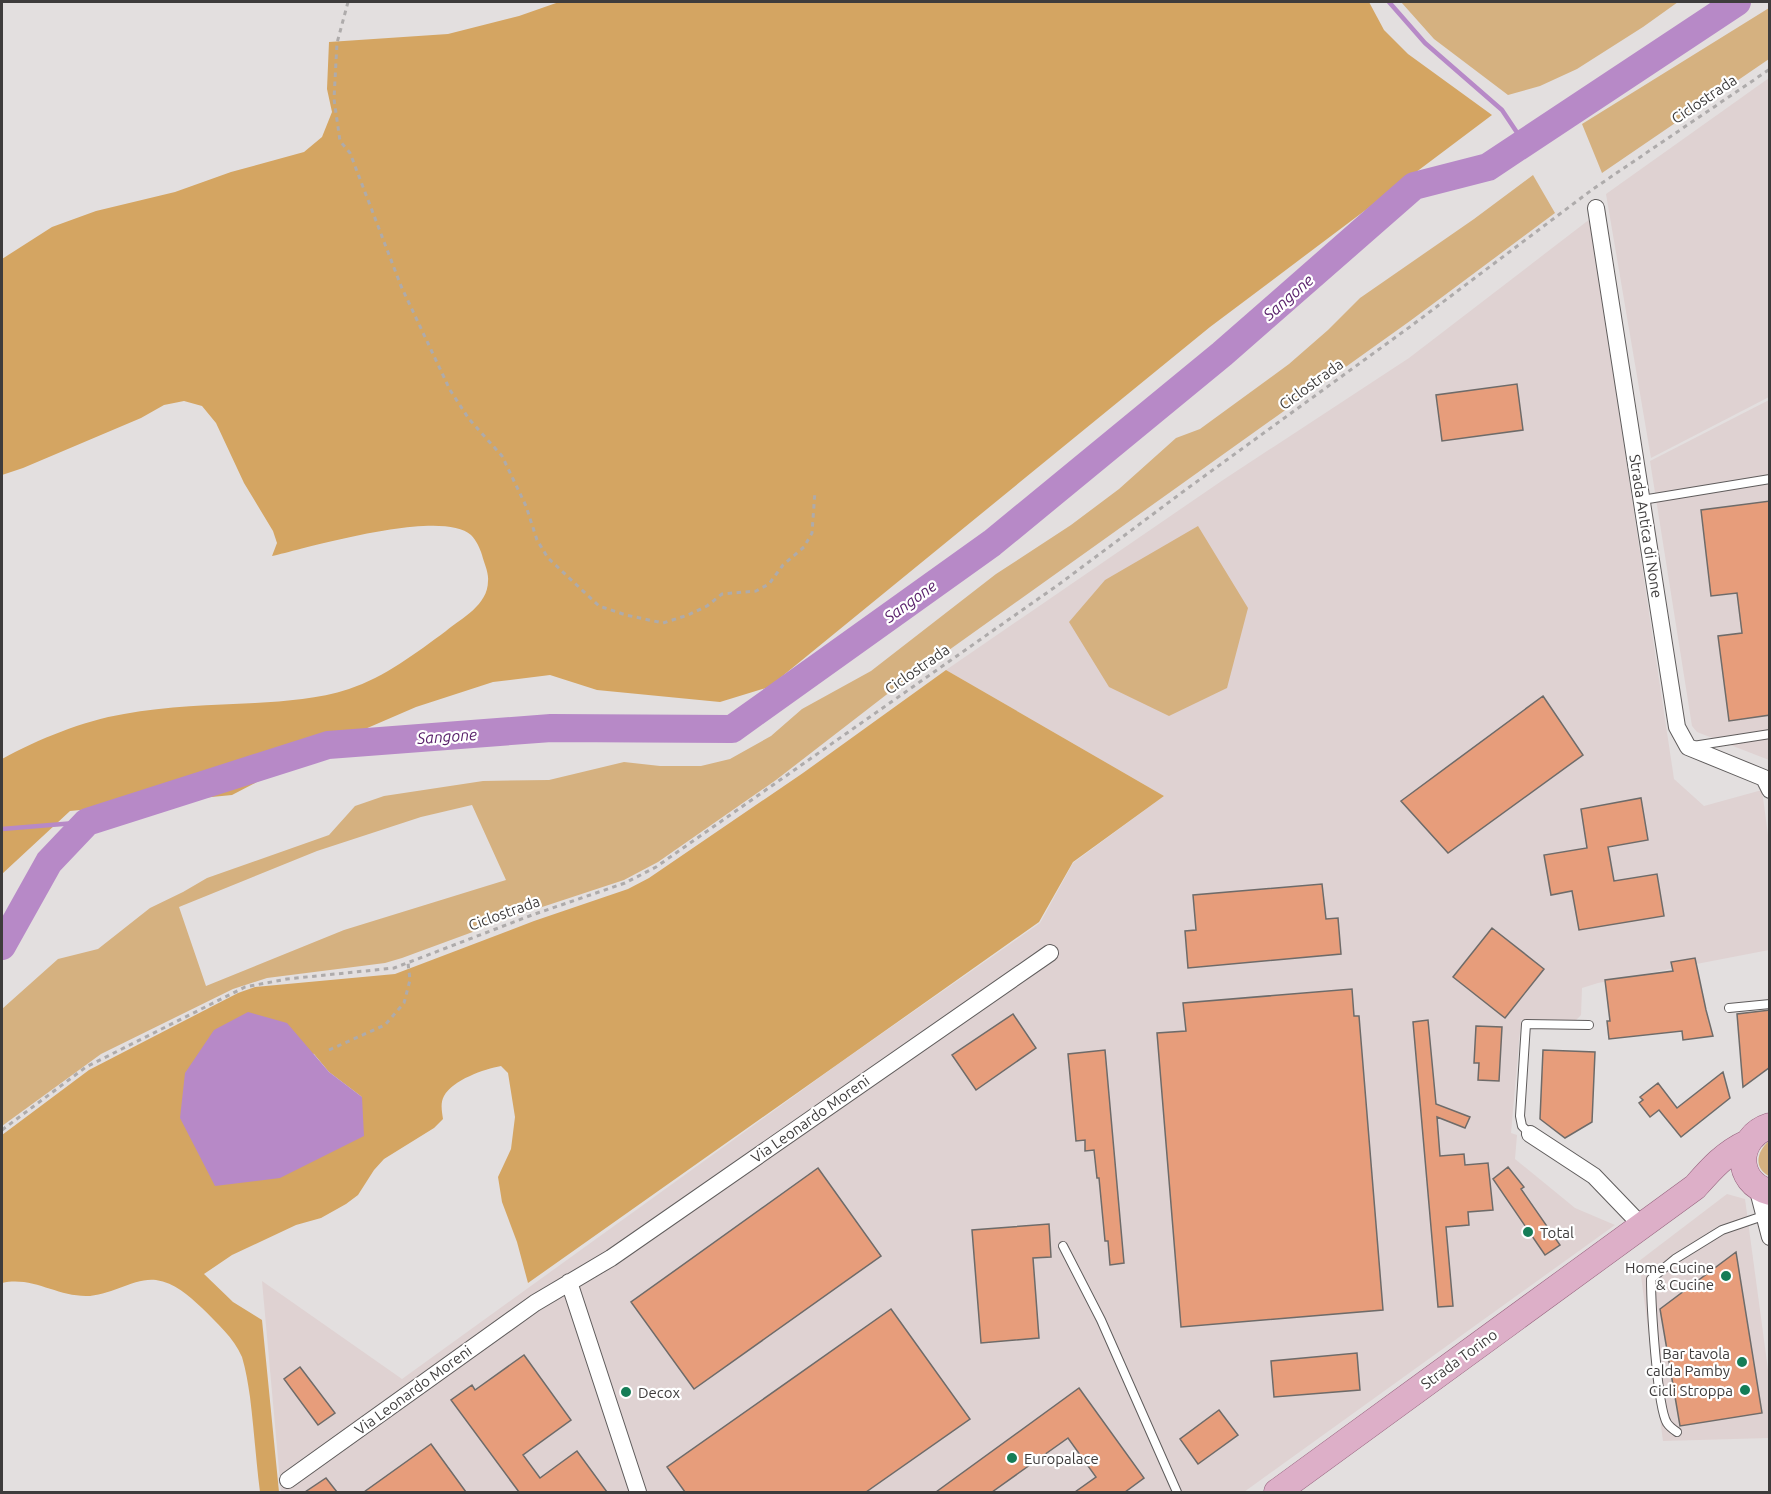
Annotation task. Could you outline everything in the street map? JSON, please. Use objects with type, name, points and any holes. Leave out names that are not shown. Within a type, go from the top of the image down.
[{"type":"main road","name":"Strada Torino","points":[[1277,1492],[1695,1187],[1731,1150],[1747,1143],[1752,1136],[1769,1126]]},
{"type":"main road","points":[[1747,1143],[1743,1162],[1760,1194]]},
{"type":"main road","name":"Strada Torino","points":[[1695,1187],[1721,1177],[1760,1194]]},
{"type":"street","name":"Strada Antica di None","points":[[1596,208],[1677,727],[1688,747]]},
{"type":"street","points":[[1688,747],[1764,778],[1770,790]]},
{"type":"street","name":"Via Leonardo Moreni","points":[[288,1479],[535,1303],[611,1258],[1050,954]]},
{"type":"street","points":[[1530,1134],[1594,1176],[1642,1226]]},
{"type":"street","points":[[1760,1194],[1770,1237]]},
{"type":"street","points":[[569,1282],[638,1492]]},
{"type":"lane","points":[[1642,500],[1770,479]]},
{"type":"lane","points":[[1688,747],[1770,734]]},
{"type":"lane","points":[[1729,1008],[1770,1004]]},
{"type":"lane","points":[[1530,1134],[1522,1126],[1520,1116],[1526,1024],[1589,1025]]},
{"type":"lane","points":[[1677,1432],[1666,1423],[1661,1402],[1651,1279],[1675,1259],[1722,1230],[1760,1194]]},
{"type":"lane","points":[[1063,1246],[1101,1320],[1177,1492]]},
{"type":"path","points":[[348,2],[337,43],[334,69],[334,99],[340,141],[350,153],[401,286],[450,390],[469,419],[502,456],[526,506],[537,540],[548,558],[599,606],[626,615],[663,622],[688,615],[707,606],[722,594],[756,591],[770,584],[783,565],[804,547],[812,533],[815,490]]},
{"type":"path","name":"Ciclostrada","points":[[2,1130],[86,1067],[245,987],[287,979],[394,968],[532,915],[625,883],[666,861],[1058,585],[1411,326],[1593,189],[1770,69]]},
{"type":"path","points":[[329,1050],[385,1025],[404,1003],[410,980],[408,963]]},
{"type":"shaded area","points":[[559,2],[1369,2],[1384,30],[1408,54],[1492,115],[1210,327],[769,687],[720,702],[597,690],[550,675],[493,682],[416,707],[328,745],[232,795],[70,811],[2,874],[2,759],[61,732],[108,717],[140,711],[302,699],[349,689],[400,664],[466,616],[484,597],[488,578],[476,542],[471,535],[456,528],[405,527],[344,538],[272,556],[277,543],[273,531],[244,483],[216,423],[202,406],[184,401],[164,405],[141,418],[2,475],[2,259],[52,227],[96,211],[175,192],[231,172],[304,152],[322,137],[332,112],[327,89],[329,42],[448,34],[519,16]]},
{"type":"shaded area","points":[[1401,2],[1678,2],[1577,69],[1540,86],[1508,95],[1434,39]]},
{"type":"shaded area","points":[[1769,8],[1769,59],[1602,173],[1582,124]]},
{"type":"shaded area","points":[[1769,78],[1769,397],[1651,458],[1606,194]]},
{"type":"shaded area","points":[[1533,175],[1555,213],[1410,321],[886,695],[776,780],[658,862],[624,880],[530,911],[402,958],[385,963],[267,978],[233,989],[101,1054],[2,1126],[2,1009],[58,959],[98,949],[150,908],[207,878],[329,835],[355,806],[384,796],[483,781],[549,780],[624,762],[660,766],[701,766],[730,759],[771,736],[802,709],[871,671],[996,574],[1071,525],[1119,489],[1176,438],[1200,429],[1289,364],[1360,298]],"holes":[[[472,805],[506,880],[344,930],[206,986],[179,907],[317,851],[421,817]]]},
{"type":"shaded area","points":[[1590,219],[1674,779],[1704,806],[1762,790],[1770,850],[1769,950],[1582,988],[1581,1015],[1574,1022],[1521,1020],[1511,1133],[1517,1135],[1515,1159],[1575,1208],[1615,1225],[1244,1492],[281,1492],[262,1281],[402,1379],[837,1065],[1040,923],[1073,863],[1164,796],[946,670],[1223,480],[1409,358]]},
{"type":"shaded area","points":[[1769,400],[1769,760],[1697,732],[1692,726],[1650,461]]},
{"type":"shaded area","points":[[1198,526],[1248,608],[1227,688],[1169,716],[1109,687],[1069,622],[1105,580]]},
{"type":"shaded area","points":[[946,670],[1164,796],[1073,862],[1039,922],[528,1283],[517,1242],[502,1202],[498,1177],[511,1149],[515,1117],[508,1073],[501,1066],[470,1076],[448,1090],[442,1102],[443,1119],[434,1128],[384,1159],[358,1195],[346,1204],[321,1218],[296,1225],[232,1255],[204,1274],[233,1302],[262,1320],[279,1492],[260,1492],[250,1397],[242,1357],[224,1331],[186,1294],[169,1284],[156,1280],[140,1281],[104,1293],[86,1296],[64,1293],[24,1282],[2,1283],[2,1135],[89,1070],[238,993],[255,987],[395,974],[534,921],[628,889],[649,878],[803,773]],"holes":[[[214,1030],[314,1054],[329,1072],[362,1097]]]},
{"type":"shaded area","points":[[248,1012],[287,1023],[329,1072],[362,1097],[364,1136],[280,1178],[215,1186],[180,1118],[185,1073],[214,1030]]},
{"type":"shaded area","points":[[1769,1141],[1769,1176],[1761,1169],[1758,1159]]},
{"type":"shaded area","points":[[1727,1194],[1745,1199],[1769,1377],[1769,1438],[1663,1441],[1639,1261]]},
{"type":"building","points":[[1517,384],[1523,430],[1442,441],[1436,395]]},
{"type":"building","points":[[1770,501],[1770,715],[1729,721],[1718,636],[1742,633],[1737,593],[1711,596],[1701,510]]},
{"type":"building","points":[[1543,696],[1583,755],[1448,853],[1401,801]]},
{"type":"building","points":[[1641,798],[1648,840],[1608,847],[1614,881],[1657,874],[1664,916],[1579,930],[1572,891],[1551,895],[1544,855],[1587,848],[1581,809]]},
{"type":"building","points":[[1322,884],[1326,919],[1338,918],[1341,954],[1188,968],[1185,931],[1196,930],[1193,895]]},
{"type":"building","points":[[1492,928],[1544,969],[1505,1018],[1453,977]]},
{"type":"building","points":[[1695,958],[1713,1036],[1683,1040],[1682,1031],[1609,1039],[1607,1021],[1610,1021],[1605,980],[1673,971],[1671,962]]},
{"type":"building","points":[[1352,989],[1354,1016],[1359,1016],[1383,1310],[1181,1327],[1157,1033],[1186,1031],[1183,1003]]},
{"type":"building","points":[[1770,1010],[1770,1067],[1743,1087],[1737,1014]]},
{"type":"building","points":[[1013,1014],[1036,1048],[976,1090],[952,1055]]},
{"type":"building","points":[[1428,1020],[1436,1104],[1470,1117],[1465,1128],[1437,1117],[1440,1156],[1464,1154],[1465,1165],[1488,1163],[1493,1210],[1468,1212],[1469,1225],[1446,1227],[1453,1306],[1438,1307],[1413,1022]]},
{"type":"building","points":[[1476,1026],[1502,1027],[1499,1081],[1478,1080],[1479,1063],[1474,1063]]},
{"type":"building","points":[[1105,1050],[1124,1263],[1110,1265],[1094,1150],[1085,1151],[1085,1140],[1076,1141],[1068,1054]]},
{"type":"building","points":[[1543,1050],[1595,1052],[1592,1122],[1565,1138],[1540,1119]]},
{"type":"building","points":[[1723,1072],[1730,1098],[1681,1137],[1659,1110],[1650,1117],[1639,1103],[1643,1100],[1640,1097],[1658,1083],[1677,1108]]},
{"type":"building","points":[[1508,1167],[1524,1187],[1521,1189],[1560,1245],[1545,1255],[1493,1179]]},
{"type":"building","points":[[818,1168],[881,1256],[694,1389],[631,1302]]},
{"type":"building","points":[[1049,1224],[1051,1257],[1033,1258],[1039,1338],[981,1343],[972,1230]]},
{"type":"building","points":[[1736,1252],[1762,1413],[1680,1426],[1660,1309]]},
{"type":"building","points":[[891,1309],[970,1419],[866,1492],[685,1492],[667,1467]]},
{"type":"building","points":[[1357,1353],[1360,1390],[1274,1397],[1271,1361]]},
{"type":"building","points":[[524,1355],[571,1420],[523,1455],[540,1478],[577,1451],[607,1492],[519,1492],[451,1400],[472,1385],[475,1390]]},
{"type":"building","points":[[300,1367],[335,1413],[318,1425],[284,1379]]},
{"type":"building","name":"Europalace","points":[[1079,1388],[1144,1478],[1125,1492],[1075,1492],[1096,1477],[1068,1438],[992,1492],[936,1492]]},
{"type":"building","points":[[1219,1410],[1238,1435],[1198,1464],[1180,1439]]},
{"type":"building","points":[[431,1444],[466,1492],[364,1492]]},
{"type":"building","points":[[326,1478],[337,1492],[305,1492]]},
{"type":"waterway","points":[[1389,2],[1425,43],[1502,110],[1524,143]]},
{"type":"waterway","name":"Sangone","points":[[2,946],[49,862],[87,822],[328,745],[551,728],[732,729],[992,543],[1222,354],[1414,186],[1488,167],[1737,2]]},
{"type":"waterway","points":[[2,829],[87,822]]},
{"type":"place","name":"Total","points":[[1528,1232]]},
{"type":"place","name":"Home Cucine & Cucine","points":[[1726,1276]]},
{"type":"place","name":"Bar tavola calda Pamby","points":[[1742,1362]]},
{"type":"place","name":"Cicli Stroppa","points":[[1745,1390]]},
{"type":"place","name":"Decox","points":[[626,1392]]},
{"type":"place","name":"Europalace","points":[[1012,1458]]}]
